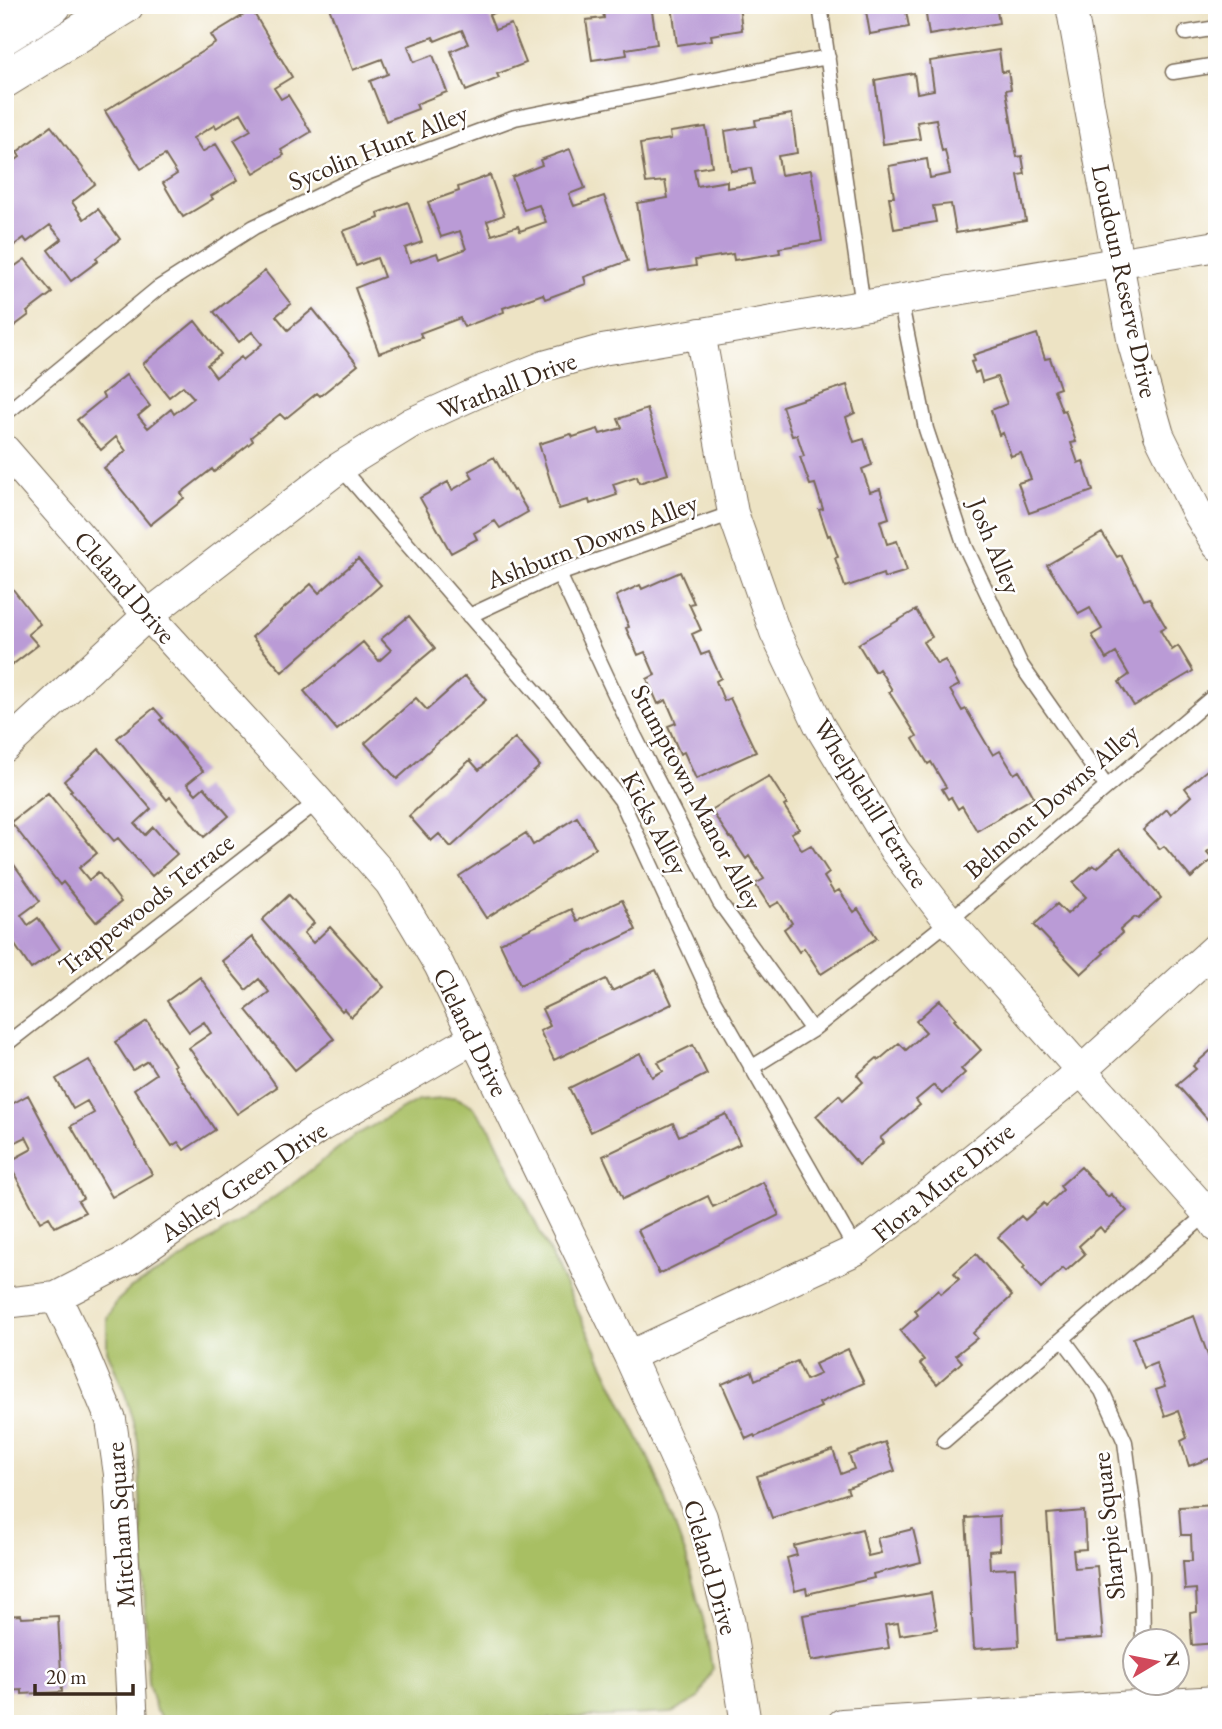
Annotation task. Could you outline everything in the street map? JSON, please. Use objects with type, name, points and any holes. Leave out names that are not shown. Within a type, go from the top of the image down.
[{"type":"street","points":[[5,35],[54,5]]},
{"type":"street","points":[[5,79],[125,5]]},
{"type":"street","name":"Loudoun Reserve Drive","points":[[1071,5],[1133,344],[1159,435],[1197,512],[1217,545]]},
{"type":"street","name":"Wrathall Drive","points":[[5,747],[148,615],[340,467],[411,423],[477,393],[544,366],[602,350],[1217,246]]},
{"type":"street","name":"Whelplehill Terrace","points":[[701,333],[733,513],[775,632],[819,725],[895,851],[949,921],[1081,1071],[1214,1215]]},
{"type":"street","name":"Cleland Drive","points":[[5,450],[148,615],[318,800],[390,883],[439,965],[629,1356],[702,1517],[729,1619],[746,1724]]},
{"type":"street","name":"Flora Mure Drive","points":[[629,1356],[856,1250],[916,1205],[1081,1071],[1217,947]]},
{"type":"street","name":"Ashley Green Drive","points":[[5,1303],[56,1297],[130,1259],[317,1129],[474,1038]]},
{"type":"street","name":"Mitcham Square","points":[[56,1297],[111,1420],[120,1475],[133,1724]]},
{"type":"street","points":[[842,1724],[1120,1696]]},
{"type":"street","points":[[1185,1698],[1217,1701]]},
{"type":"lane","points":[[820,5],[863,306]]},
{"type":"lane","points":[[1186,33],[1217,28]]},
{"type":"lane","name":"Sycolin Hunt Alley","points":[[5,414],[157,289],[254,227],[364,174],[515,118],[828,57]]},
{"type":"lane","points":[[1173,72],[1217,65]]},
{"type":"lane","name":"Josh Alley","points":[[900,299],[926,429],[965,547],[1021,665],[1106,786]]},
{"type":"lane","name":"Kicks Alley","points":[[340,467],[555,714],[621,800],[711,996],[856,1250]]},
{"type":"lane","name":"Ashburn Downs Alley","points":[[469,616],[559,574],[733,513]]},
{"type":"lane","name":"Stumptown Manor Alley","points":[[559,574],[633,733],[720,903],[812,1030]]},
{"type":"lane","name":"Belmont Downs Alley","points":[[751,1068],[812,1030],[949,921],[1214,696]]},
{"type":"lane","name":"Trappewoods Terrace","points":[[5,1045],[318,800]]},
{"type":"lane","points":[[944,1441],[1214,1215]]},
{"type":"lane","name":"Sharpie Square","points":[[1063,1339],[1102,1391],[1125,1442],[1142,1574],[1143,1628]]},
{"type":"green space","points":[[455,1097],[471,1105],[491,1130],[655,1472],[686,1556],[706,1631],[712,1669],[699,1698],[672,1713],[448,1724],[167,1724],[156,1711],[148,1683],[138,1441],[125,1394],[107,1350],[107,1318],[115,1303],[131,1288],[171,1266],[245,1218],[351,1138],[418,1100]]},
{"type":"building","points":[[328,5],[516,5],[489,15],[495,30],[511,24],[526,63],[497,74],[499,78],[466,91],[451,51],[468,44],[462,30],[435,41],[433,37],[408,46],[414,62],[433,55],[447,92],[416,104],[418,109],[386,121],[370,81],[388,74],[382,59],[353,70]]},
{"type":"building","points":[[602,5],[651,5],[657,44],[626,49],[627,55],[592,60],[586,20],[604,18]]},
{"type":"building","points":[[672,5],[739,5],[742,30],[711,35],[712,40],[677,45]]},
{"type":"building","points":[[865,5],[996,5],[999,23],[929,35],[925,8],[906,11],[909,27],[870,34]]},
{"type":"building","points":[[252,10],[292,77],[274,88],[281,99],[288,95],[311,132],[281,150],[284,155],[254,173],[234,140],[251,130],[241,113],[193,138],[202,152],[216,144],[238,180],[183,217],[163,183],[177,174],[165,155],[141,169],[105,111],[216,43],[211,35]]},
{"type":"building","points":[[999,50],[1002,72],[1008,71],[1011,89],[1006,90],[1017,157],[1022,156],[1025,174],[1018,175],[1026,221],[956,233],[951,204],[933,206],[936,222],[894,229],[889,197],[894,197],[889,166],[927,159],[930,178],[950,174],[936,119],[917,122],[920,139],[883,144],[875,80],[914,73],[917,93],[934,90],[930,61]]},
{"type":"building","points":[[792,114],[797,153],[778,156],[781,175],[811,170],[822,241],[779,248],[780,253],[734,260],[733,254],[695,260],[696,266],[648,273],[637,203],[668,198],[665,181],[646,183],[640,144],[671,139],[670,132],[706,127],[712,166],[694,169],[697,186],[727,181],[727,188],[754,184],[751,168],[731,171],[725,131],[756,126],[755,120]]},
{"type":"building","points":[[51,126],[95,184],[72,202],[84,219],[98,209],[120,239],[96,258],[98,261],[71,281],[48,250],[62,239],[50,225],[27,242],[24,238],[5,252],[5,168],[20,157],[17,152]]},
{"type":"building","points":[[570,149],[585,188],[569,194],[574,206],[604,196],[628,261],[584,277],[586,284],[545,299],[543,294],[503,308],[504,312],[464,327],[460,318],[420,333],[422,338],[379,353],[355,288],[384,277],[377,258],[356,266],[343,231],[379,218],[378,213],[408,202],[422,242],[405,248],[410,262],[437,253],[439,259],[466,249],[460,231],[441,237],[428,202],[459,191],[458,187],[490,175],[504,215],[487,221],[492,235],[518,226],[520,231],[546,222],[539,205],[524,210],[512,177],[542,165],[540,160]]},
{"type":"building","points":[[25,259],[52,293],[5,333],[5,261],[11,269]]},
{"type":"building","points":[[265,271],[291,304],[276,316],[288,330],[313,309],[358,365],[320,396],[317,393],[285,419],[280,414],[251,437],[253,441],[214,472],[212,469],[181,493],[184,498],[150,525],[104,468],[126,451],[116,437],[101,450],[77,420],[104,398],[102,394],[126,375],[150,406],[138,416],[148,428],[171,409],[174,414],[194,398],[183,386],[169,397],[143,364],[195,321],[221,354],[207,365],[216,377],[241,357],[243,360],[262,344],[252,332],[239,342],[214,312]]},
{"type":"building","points":[[1037,334],[1045,359],[1050,358],[1060,388],[1054,390],[1062,411],[1065,410],[1076,442],[1071,443],[1078,463],[1083,461],[1093,491],[1029,513],[1018,483],[1031,479],[1021,453],[1011,456],[1003,433],[999,435],[991,410],[1007,404],[997,377],[982,382],[979,371],[975,373],[971,362],[975,361],[973,355]]},
{"type":"building","points":[[847,385],[855,413],[846,417],[854,442],[864,439],[872,465],[862,469],[870,492],[880,489],[889,518],[880,521],[887,544],[897,541],[907,571],[884,578],[883,574],[845,587],[835,558],[838,557],[819,510],[823,509],[815,484],[810,485],[800,457],[804,456],[797,435],[792,436],[782,406]]},
{"type":"building","points":[[647,409],[668,474],[639,483],[637,476],[613,484],[617,495],[590,504],[589,500],[559,509],[539,444],[571,434],[573,437],[598,429],[600,434],[622,428],[618,419]]},
{"type":"building","points":[[494,457],[528,512],[500,528],[495,521],[474,533],[477,539],[451,553],[420,498],[448,482],[452,490],[473,478],[469,471]]},
{"type":"building","points":[[1102,533],[1117,557],[1121,555],[1144,600],[1149,598],[1166,627],[1160,630],[1172,650],[1178,646],[1193,671],[1134,706],[1119,682],[1129,675],[1116,653],[1106,659],[1092,635],[1102,629],[1090,608],[1079,614],[1047,565]]},
{"type":"building","points":[[358,559],[381,585],[282,672],[252,637],[311,584],[319,593]]},
{"type":"building","points":[[680,572],[694,603],[689,604],[701,630],[692,634],[701,655],[709,652],[721,678],[716,681],[724,701],[730,698],[756,752],[696,779],[684,752],[680,754],[668,726],[676,723],[666,700],[658,704],[647,679],[655,675],[645,652],[638,655],[616,596],[640,585],[642,589]]},
{"type":"building","points":[[5,579],[40,624],[28,634],[38,645],[7,669],[5,667]]},
{"type":"building","points":[[916,610],[932,637],[923,642],[937,664],[945,660],[959,685],[950,690],[962,711],[966,709],[993,755],[1000,751],[1014,774],[1019,771],[1034,797],[977,831],[962,806],[958,809],[951,797],[948,799],[942,789],[946,787],[913,739],[917,736],[889,692],[892,690],[879,669],[875,672],[858,644]]},
{"type":"building","points":[[409,616],[435,648],[337,730],[304,691],[363,642],[379,661],[391,650],[381,639]]},
{"type":"building","points":[[465,676],[486,700],[397,779],[365,743],[416,698],[427,710]]},
{"type":"building","points":[[154,708],[163,718],[160,720],[203,771],[187,784],[196,794],[204,787],[229,816],[204,837],[170,797],[167,800],[117,738]]},
{"type":"building","points":[[515,738],[540,766],[451,847],[439,834],[431,841],[409,816],[470,760],[479,770]]},
{"type":"building","points":[[99,749],[151,809],[135,824],[145,835],[153,827],[177,854],[152,876],[118,838],[114,841],[64,781]]},
{"type":"building","points":[[1217,769],[1217,843],[1207,852],[1213,859],[1191,878],[1164,846],[1160,849],[1143,830],[1167,809],[1171,814],[1191,796],[1185,788],[1207,770],[1211,774]]},
{"type":"building","points":[[769,776],[799,829],[791,833],[802,850],[811,845],[829,873],[824,877],[834,893],[839,890],[854,912],[858,909],[877,938],[821,974],[804,948],[799,952],[784,929],[792,923],[779,902],[770,907],[755,884],[764,879],[749,856],[746,859],[711,810]]},
{"type":"building","points":[[48,793],[97,853],[79,868],[89,880],[98,872],[121,902],[96,922],[63,882],[60,885],[11,822]]},
{"type":"building","points":[[577,817],[596,848],[486,918],[459,876],[526,833],[533,845]]},
{"type":"building","points":[[1120,848],[1161,898],[1138,919],[1135,917],[1120,930],[1122,933],[1081,974],[1034,925],[1057,904],[1067,914],[1086,897],[1073,883],[1093,865],[1097,868]]},
{"type":"building","points":[[5,852],[40,901],[21,915],[28,925],[38,918],[60,949],[31,969],[5,930]]},
{"type":"building","points":[[289,895],[314,923],[304,933],[313,943],[330,927],[384,987],[351,1017],[344,1009],[342,1011],[262,920]]},
{"type":"building","points":[[622,900],[636,930],[520,985],[500,943],[571,909],[577,921]]},
{"type":"building","points":[[252,937],[334,1039],[295,1070],[246,1010],[269,992],[259,979],[246,990],[222,961]]},
{"type":"building","points":[[656,970],[672,1004],[554,1060],[540,1031],[550,1026],[542,1009],[606,979],[612,991]]},
{"type":"building","points":[[200,977],[277,1087],[237,1114],[189,1048],[211,1033],[204,1022],[189,1032],[167,1001]]},
{"type":"building","points":[[940,1000],[981,1050],[961,1069],[965,1073],[942,1094],[934,1085],[916,1100],[920,1105],[880,1138],[884,1142],[859,1165],[816,1116],[839,1095],[843,1100],[863,1082],[857,1075],[877,1058],[879,1060],[899,1043],[906,1050],[926,1032],[916,1021]]},
{"type":"building","points":[[147,1021],[215,1130],[184,1150],[178,1142],[172,1146],[134,1089],[156,1074],[148,1061],[133,1070],[115,1042]]},
{"type":"building","points":[[693,1045],[707,1074],[591,1132],[569,1088],[640,1053],[652,1077],[663,1071],[658,1062]]},
{"type":"building","points":[[1217,1045],[1217,1130],[1177,1085],[1196,1069],[1193,1066]]},
{"type":"building","points":[[89,1060],[152,1174],[112,1197],[71,1126],[94,1113],[87,1101],[73,1109],[56,1079]]},
{"type":"building","points":[[28,1095],[83,1198],[78,1201],[85,1212],[55,1227],[49,1217],[40,1222],[8,1162],[32,1149],[26,1137],[12,1144],[5,1132],[5,1108]]},
{"type":"building","points":[[726,1114],[740,1144],[623,1199],[603,1156],[673,1123],[679,1136]]},
{"type":"building","points":[[1081,1167],[1108,1197],[1111,1194],[1127,1211],[1104,1232],[1100,1227],[1079,1246],[1085,1254],[1066,1271],[1063,1268],[1041,1289],[1023,1268],[1025,1266],[998,1237],[1021,1216],[1025,1220],[1044,1203],[1046,1206],[1063,1190],[1060,1186]]},
{"type":"building","points":[[763,1182],[779,1215],[659,1274],[638,1230],[708,1196],[713,1207]]},
{"type":"building","points":[[976,1254],[1012,1296],[973,1333],[977,1338],[956,1355],[962,1362],[937,1384],[920,1364],[924,1360],[900,1331],[918,1315],[915,1310],[938,1290],[941,1294],[959,1279],[954,1273]]},
{"type":"building","points":[[1194,1316],[1212,1367],[1217,1365],[1217,1456],[1189,1466],[1181,1441],[1187,1438],[1178,1411],[1165,1416],[1156,1390],[1165,1387],[1156,1363],[1144,1368],[1133,1338]]},
{"type":"building","points":[[848,1349],[864,1383],[819,1403],[821,1407],[746,1439],[722,1384],[752,1371],[755,1380],[797,1361],[806,1380],[820,1374],[815,1364]]},
{"type":"building","points":[[885,1442],[895,1471],[847,1488],[849,1493],[772,1518],[757,1476],[833,1450],[841,1474],[854,1469],[849,1455]]},
{"type":"building","points":[[1217,1505],[1217,1643],[1192,1645],[1190,1613],[1197,1612],[1196,1589],[1185,1590],[1183,1561],[1192,1561],[1191,1535],[1181,1535],[1179,1507]]},
{"type":"building","points":[[1084,1511],[1086,1549],[1073,1550],[1075,1568],[1097,1566],[1103,1638],[1056,1641],[1047,1514]]},
{"type":"building","points":[[999,1516],[1000,1550],[989,1551],[990,1569],[1015,1568],[1019,1646],[974,1649],[966,1518]]},
{"type":"building","points":[[862,1529],[868,1556],[881,1553],[877,1538],[913,1529],[921,1562],[873,1574],[874,1578],[807,1594],[806,1588],[795,1591],[787,1558],[797,1555],[794,1546]]},
{"type":"building","points":[[931,1593],[937,1629],[900,1635],[898,1623],[885,1625],[889,1648],[811,1661],[803,1615]]},
{"type":"building","points":[[21,1615],[22,1618],[58,1616],[62,1692],[22,1694],[22,1690],[5,1691],[5,1616]]}]
